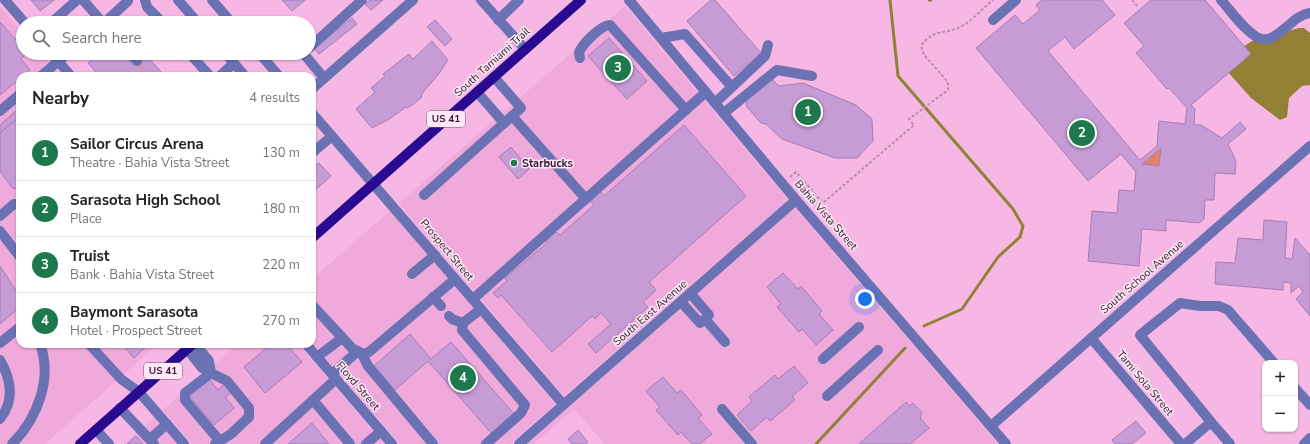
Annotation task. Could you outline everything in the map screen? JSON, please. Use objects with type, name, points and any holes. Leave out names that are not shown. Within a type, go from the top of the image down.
[{"type":"main road","name":"South Tamiami Trail","points":[[316,234],[581,0]]},
{"type":"main road","name":"US 41","points":[[80,444],[189,348]]},
{"type":"street","points":[[5,0],[19,16]]},
{"type":"street","points":[[59,16],[77,0]]},
{"type":"street","points":[[83,0],[97,16]]},
{"type":"street","points":[[111,16],[128,0]]},
{"type":"street","points":[[145,0],[147,7],[155,16]]},
{"type":"street","points":[[178,0],[192,16]]},
{"type":"street","points":[[316,42],[362,0]]},
{"type":"street","points":[[316,85],[413,0]]},
{"type":"street","points":[[481,0],[525,49]]},
{"type":"street","points":[[498,20],[519,0]]},
{"type":"street","name":"Bahia Vista Street","points":[[629,0],[796,200],[1006,444]]},
{"type":"street","points":[[993,20],[1016,0]]},
{"type":"street","points":[[1221,0],[1249,32],[1261,39],[1270,38],[1278,34],[1301,14],[1310,12]]},
{"type":"street","points":[[217,2],[227,16]]},
{"type":"street","points":[[580,58],[579,53],[583,45],[602,28],[610,25],[686,110]]},
{"type":"street","points":[[661,38],[686,34],[731,86]]},
{"type":"street","points":[[715,103],[731,86],[765,56],[768,45]]},
{"type":"street","points":[[195,60],[206,72]]},
{"type":"street","points":[[231,60],[242,72]]},
{"type":"street","points":[[265,60],[276,72]]},
{"type":"street","points":[[309,60],[324,78]]},
{"type":"street","points":[[46,72],[58,61],[68,72]]},
{"type":"street","points":[[224,72],[234,63]]},
{"type":"street","points":[[724,113],[777,70],[812,76]]},
{"type":"street","points":[[424,195],[521,108],[494,77]]},
{"type":"street","points":[[477,92],[508,120],[586,199]]},
{"type":"street","points":[[473,299],[706,92]]},
{"type":"street","points":[[1,108],[16,97]]},
{"type":"street","name":"Prospect Street","points":[[316,118],[374,183],[563,404]]},
{"type":"street","points":[[316,150],[332,136]]},
{"type":"street","name":"South School Avenue","points":[[991,426],[1310,146]]},
{"type":"street","name":"South East Avenue","points":[[519,444],[796,200]]},
{"type":"street","points":[[0,216],[14,204],[16,204]]},
{"type":"street","points":[[0,232],[16,252]]},
{"type":"street","points":[[412,274],[435,255]]},
{"type":"street","points":[[264,444],[313,400],[334,376],[360,353],[369,352],[455,279]]},
{"type":"street","points":[[690,293],[705,319],[725,342]]},
{"type":"street","points":[[433,297],[441,306]]},
{"type":"street","points":[[681,302],[705,319]]},
{"type":"street","points":[[1230,444],[1140,335],[1180,303],[1200,306],[1219,306],[1228,310],[1271,360]]},
{"type":"street","points":[[316,309],[342,338],[360,353],[368,366],[433,444]]},
{"type":"street","points":[[481,309],[463,323],[462,330],[525,405],[521,413],[486,444]]},
{"type":"street","points":[[449,316],[452,319],[463,323]]},
{"type":"street","points":[[823,359],[860,327]]},
{"type":"street","points":[[0,343],[16,329]]},
{"type":"street","points":[[317,357],[342,338]]},
{"type":"street","name":"Tami Sola Street","points":[[1091,338],[1181,444]]},
{"type":"street","points":[[12,444],[28,427],[36,412],[44,380],[40,348]]},
{"type":"street","points":[[93,348],[116,374],[139,392],[184,444]]},
{"type":"street","points":[[192,348],[202,368],[227,381],[249,408],[249,417],[231,434],[217,442],[185,400],[185,393],[211,373]]},
{"type":"street","name":"Floyd Street","points":[[309,348],[392,444]]},
{"type":"street","points":[[827,396],[878,350]]},
{"type":"street","points":[[0,419],[7,407],[4,401],[11,389],[9,377],[1,364]]},
{"type":"street","points":[[1298,391],[1310,405]]},
{"type":"street","points":[[313,400],[350,444]]},
{"type":"street","points":[[120,408],[152,442],[167,424]]},
{"type":"street","points":[[722,409],[752,444]]},
{"type":"street","points":[[1186,444],[1211,422]]},
{"type":"street","points":[[96,430],[109,444]]},
{"type":"street","points":[[366,444],[381,431]]},
{"type":"street","points":[[1304,444],[1310,438]]},
{"type":"path","points":[[783,184],[796,172],[823,203],[914,125],[909,119],[948,90],[948,82],[924,55],[921,46],[927,38],[935,33],[961,27],[993,0]]},
{"type":"path","points":[[1132,0],[1138,7]]},
{"type":"shaded area","points":[[625,6],[788,200],[564,396],[399,203]]},
{"type":"shaded area","points":[[0,7],[16,25],[16,60],[46,60],[57,72],[16,72],[16,348],[153,348],[45,444],[0,444]]},
{"type":"shaded area","points":[[1304,28],[1310,33],[1310,85],[1302,86],[1289,98],[1287,117],[1280,120],[1251,98],[1228,72],[1241,48],[1254,40]]},
{"type":"shaded area","points":[[1161,148],[1159,166],[1142,164]]},
{"type":"shaded area","points":[[795,208],[998,444],[605,444],[574,409],[534,444],[527,444]]},
{"type":"shaded area","points":[[390,211],[555,404],[510,444],[400,444],[316,347],[316,276]]},
{"type":"shaded area","points":[[233,348],[301,348],[384,444],[192,444],[163,410]]},
{"type":"shaded area","points":[[154,418],[177,444],[124,444]]},
{"type":"building","points":[[31,0],[54,0],[40,11]]},
{"type":"building","points":[[282,0],[305,0],[292,11]]},
{"type":"building","points":[[370,0],[383,0],[371,10],[365,4]]},
{"type":"building","points":[[711,0],[715,0],[761,53],[734,76],[687,21]]},
{"type":"building","points":[[1042,0],[1102,0],[1115,15],[1074,49],[1065,37],[1048,51],[1140,160],[1157,146],[1159,121],[1185,124],[1187,108],[1169,88],[1167,89],[1136,53],[1144,46],[1124,23],[1151,0],[1205,0],[1251,54],[1191,105],[1195,109],[1194,125],[1201,125],[1222,138],[1240,122],[1246,129],[1228,144],[1236,161],[1235,174],[1215,173],[1214,200],[1205,200],[1204,219],[1199,223],[1166,220],[1166,231],[1142,229],[1139,266],[1088,261],[1092,211],[1117,213],[1119,190],[1134,191],[1136,172],[1121,154],[1088,181],[976,48],[1015,15],[1023,24],[1040,10],[1036,5]],"holes":[[[1161,148],[1159,166],[1142,164]]]},
{"type":"building","points":[[352,18],[357,24],[319,54],[316,50],[316,46]]},
{"type":"building","points":[[435,20],[452,39],[445,46],[427,27]]},
{"type":"building","points":[[0,22],[16,40],[16,60],[22,60],[30,70],[28,72],[16,72],[16,82],[0,95]]},
{"type":"building","points":[[609,38],[647,81],[627,99],[588,56]]},
{"type":"building","points":[[432,41],[448,60],[438,75],[424,91],[421,96],[422,97],[411,106],[406,107],[388,120],[372,128],[356,109],[375,92],[371,88],[385,76],[383,74],[409,54],[413,59]]},
{"type":"building","points":[[92,60],[129,60],[133,65],[138,60],[150,60],[161,72],[96,72],[88,63]]},
{"type":"building","points":[[771,78],[779,86],[803,83],[856,105],[872,119],[873,141],[857,158],[835,158],[782,139],[766,124],[761,123],[746,106],[747,99]]},
{"type":"building","points":[[16,111],[16,119],[0,133],[0,125]]},
{"type":"building","points":[[16,119],[16,189],[12,188],[0,171],[0,133]]},
{"type":"building","points":[[684,125],[746,196],[649,282],[656,290],[643,302],[648,307],[596,353],[588,344],[611,324],[601,313],[595,319],[592,316],[552,352],[501,295],[498,298],[493,293],[507,281],[505,278],[547,243],[546,241],[556,232],[560,235],[594,205],[590,200],[600,191],[604,196]]},
{"type":"building","name":"Starbucks","points":[[511,147],[529,169],[518,179],[499,157]]},
{"type":"building","points":[[319,163],[331,176],[316,189],[316,166]]},
{"type":"building","points":[[1264,220],[1287,222],[1285,258],[1292,259],[1295,238],[1310,255],[1310,316],[1296,299],[1303,292],[1299,286],[1291,293],[1291,283],[1283,282],[1283,290],[1215,284],[1216,262],[1235,263],[1238,238],[1263,240]]},
{"type":"building","points":[[0,266],[16,291],[16,310],[0,324]]},
{"type":"building","points":[[783,273],[798,289],[801,286],[822,311],[819,314],[833,330],[816,345],[802,329],[799,332],[777,307],[781,304],[767,287]]},
{"type":"building","points":[[410,334],[431,359],[451,342],[515,415],[493,435],[428,361],[395,390],[374,366]]},
{"type":"building","points":[[125,348],[145,348],[134,358]]},
{"type":"building","points":[[266,348],[290,348],[302,362],[265,393],[244,367]]},
{"type":"building","points":[[794,366],[808,383],[792,396],[795,400],[770,421],[767,417],[751,431],[737,415],[752,401],[749,397],[775,375],[778,379]]},
{"type":"building","points":[[663,377],[677,393],[681,390],[702,415],[698,418],[712,434],[700,444],[692,444],[681,432],[678,435],[656,410],[660,407],[646,391]]},
{"type":"building","points":[[209,379],[218,390],[225,384],[232,392],[225,397],[234,408],[214,425],[189,396]]},
{"type":"building","points":[[906,402],[909,406],[913,403],[922,413],[920,418],[929,428],[910,444],[859,444]]},
{"type":"building","points":[[1136,421],[1146,433],[1132,444],[1115,444],[1112,440]]},
{"type":"building","points":[[312,423],[329,444],[288,444]]},
{"type":"building","points":[[578,430],[588,442],[585,444],[572,444],[568,439]]},
{"type":"building","points":[[136,436],[143,444],[127,444]]},
{"type":"waterway","points":[[890,0],[898,76],[1013,209],[1023,226],[1020,237],[998,257],[962,309],[924,326]]},
{"type":"waterway","points":[[816,444],[905,348]]},
{"type":"tunnel","points":[[137,61],[147,72]]},
{"type":"place","name":"Truist","points":[[618,68]]},
{"type":"place","name":"Sailor Circus Arena","points":[[808,112]]},
{"type":"place","name":"Sarasota High School","points":[[1082,133]]},
{"type":"place","name":"Starbucks","points":[[514,163]]},
{"type":"place","name":"Baymont Sarasota","points":[[463,378]]}]
